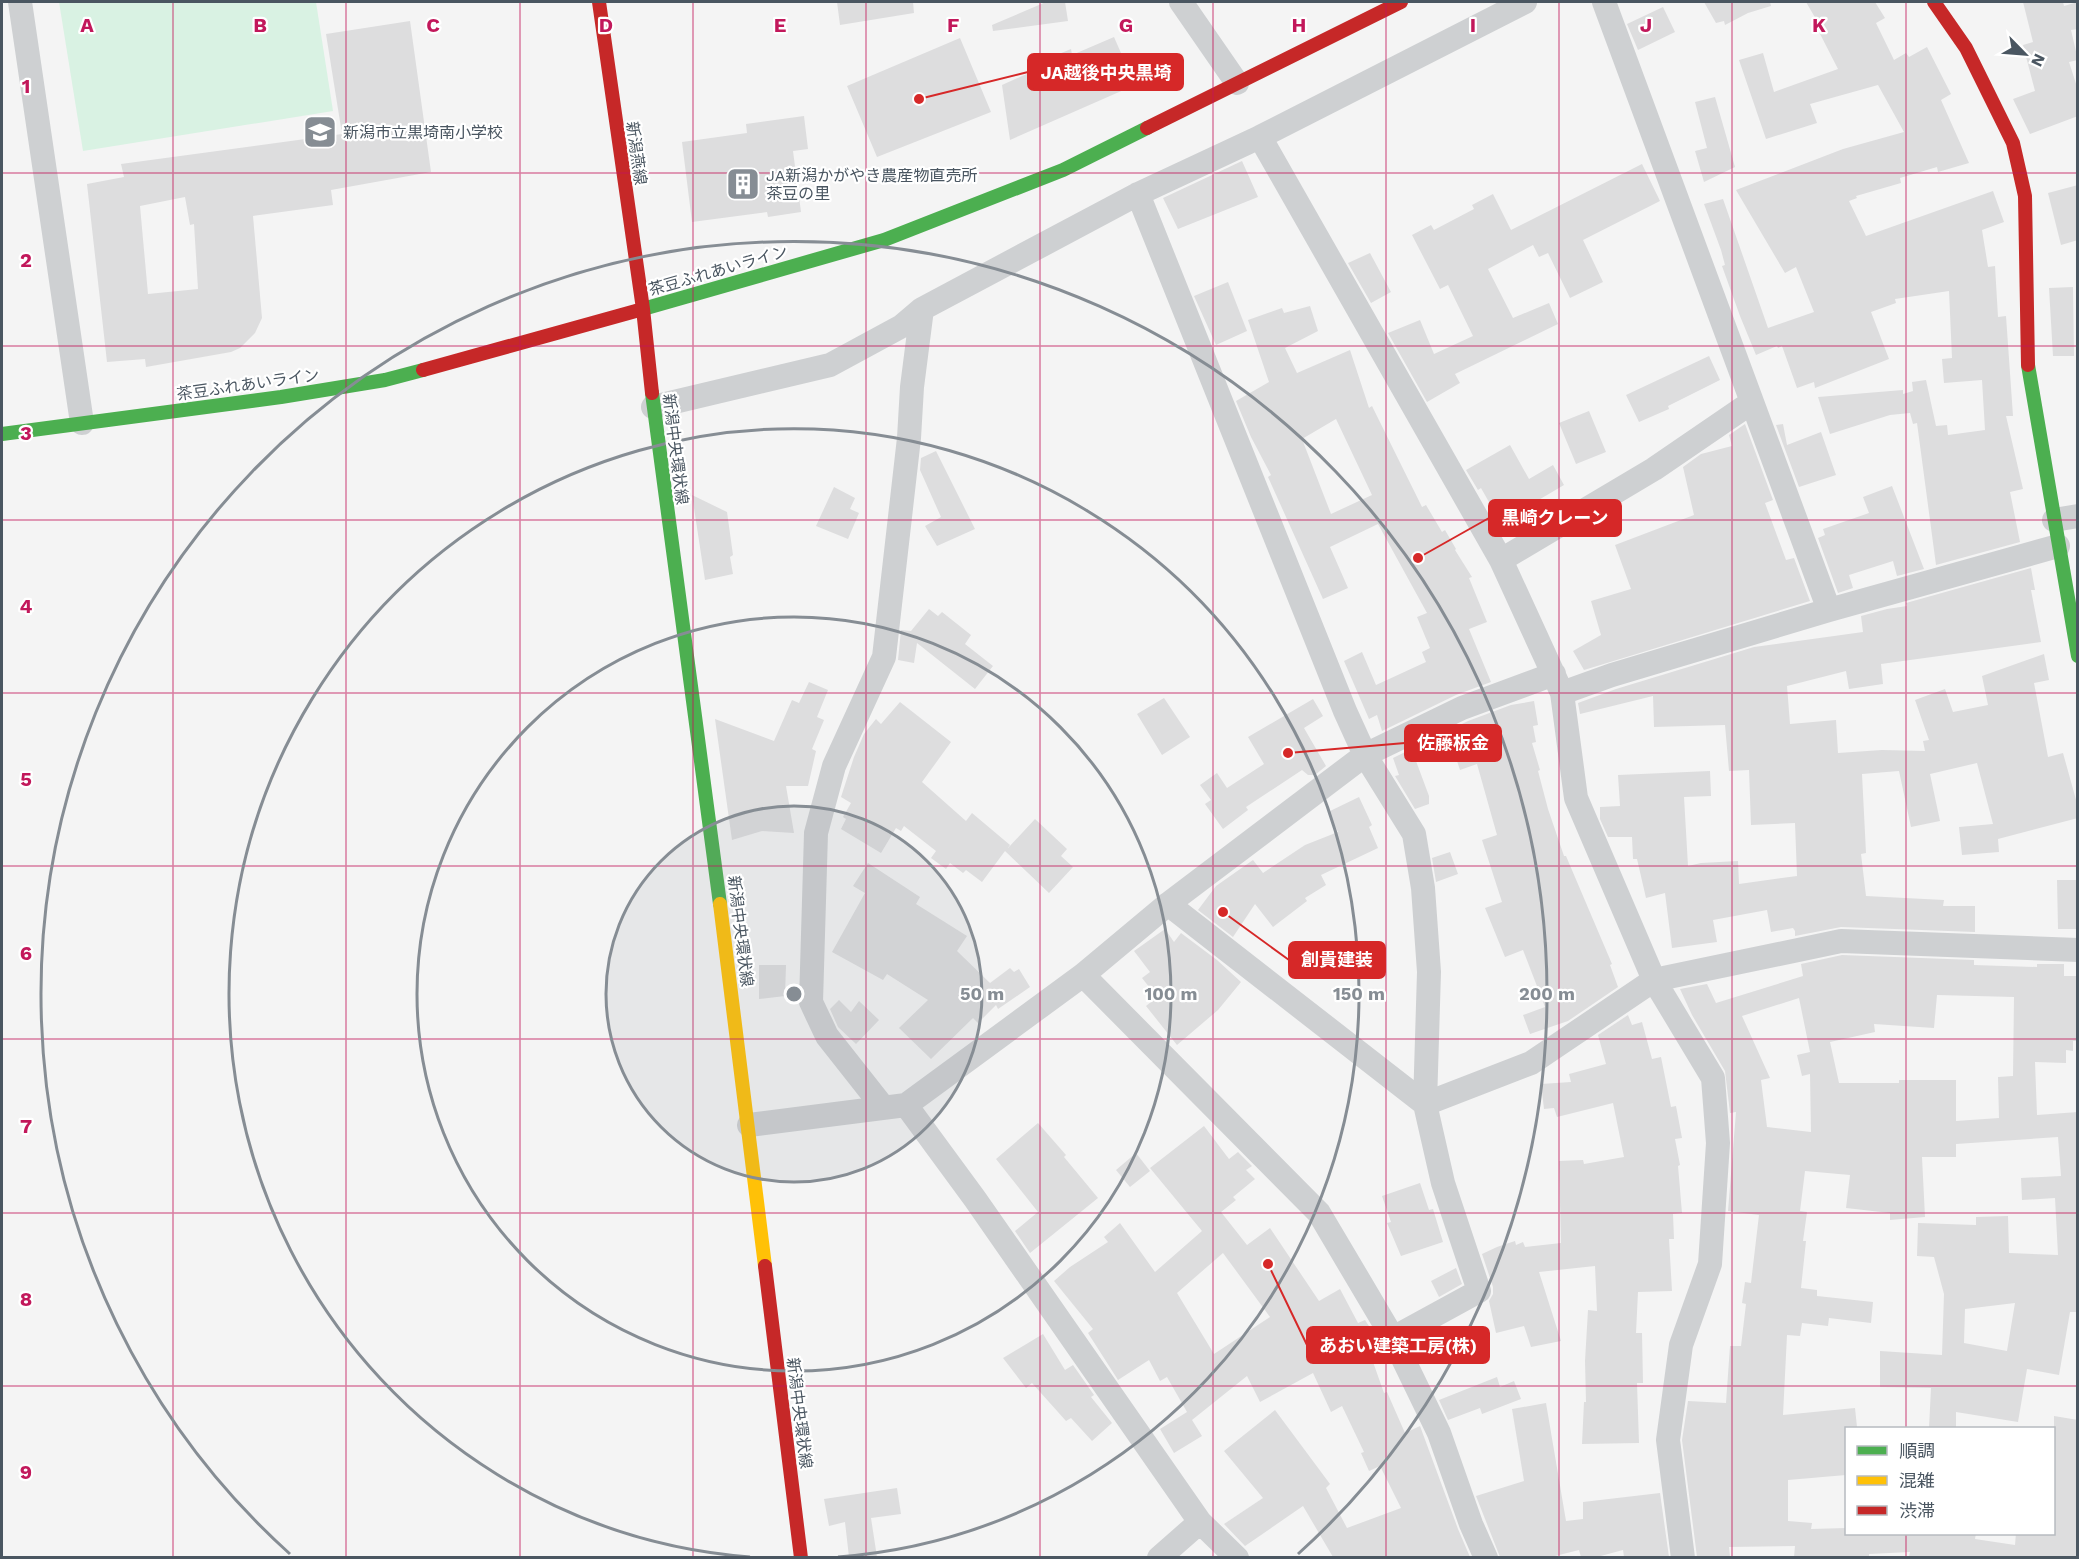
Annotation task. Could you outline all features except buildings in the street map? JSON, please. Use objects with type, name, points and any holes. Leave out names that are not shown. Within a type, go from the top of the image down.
[{"type":"main road","name":"新潟燕線","points":[[599,2],[643,309]]},
{"type":"main road","name":"茶豆ふれあいライン","points":[[2,434],[281,397],[385,380],[884,240],[1063,170],[1401,2]]},
{"type":"main road","points":[[1934,2],[1966,48],[2013,143],[2018,164],[2025,196],[2028,368],[2078,656]]},
{"type":"main road","name":"新潟中央環状線","points":[[643,309],[653,407],[718,884],[801,1557]]},
{"type":"street","points":[[20,2],[82,423]]},
{"type":"street","points":[[1181,2],[1237,83]]},
{"type":"street","points":[[653,407],[830,365],[902,326],[922,309],[1138,194],[1260,137],[1525,2]]},
{"type":"street","points":[[1604,2],[1829,610]]},
{"type":"street","points":[[1260,137],[1501,560],[1558,684],[1575,798],[1654,980],[1713,1078],[1718,1143],[1710,1264],[1681,1345],[1668,1440],[1683,1557]]},
{"type":"street","points":[[1138,194],[1345,711],[1365,755],[1414,834],[1423,888],[1429,972],[1425,1104],[1443,1184],[1479,1291],[1393,1338]]},
{"type":"street","points":[[922,309],[884,657],[834,766],[816,832],[811,1002],[827,1036],[895,1106],[975,1199],[1200,1522],[1237,1557]]},
{"type":"street","points":[[1501,560],[1654,469],[1752,402]]},
{"type":"street","points":[[2054,520],[2078,516]]},
{"type":"street","points":[[748,1125],[895,1106],[1083,975],[1168,904],[1365,755],[1462,708],[1558,684],[1612,675],[1829,610],[2058,546]]},
{"type":"street","points":[[1168,904],[1425,1104]]},
{"type":"street","points":[[1425,1104],[1531,1063],[1654,980],[1841,941],[2078,950]]},
{"type":"street","points":[[1083,975],[1319,1213],[1393,1338],[1439,1433],[1471,1524],[1486,1557]]},
{"type":"street","points":[[1159,1557],[1200,1522]]},
{"type":"green space","points":[[59,2],[316,2],[333,111],[83,151]]},
{"type":"traffic: fast","points":[[643,309],[884,240],[1063,170],[1147,128]]},
{"type":"traffic: fast","points":[[2028,365],[2078,656]]},
{"type":"traffic: fast","points":[[2,434],[281,397],[385,380],[423,370]]},
{"type":"traffic: fast","points":[[652,393],[720,904]]},
{"type":"traffic: slow","points":[[720,904],[765,1266]]},
{"type":"traffic: jam","points":[[599,2],[643,309],[652,393]]},
{"type":"traffic: jam","points":[[1147,128],[1401,2]]},
{"type":"traffic: jam","points":[[1934,2],[1966,48],[2013,143],[2025,196],[2028,365]]},
{"type":"traffic: jam","points":[[423,370],[643,309]]},
{"type":"traffic: jam","points":[[765,1266],[801,1558]]},
{"type":"place","name":"JA越後中央黒埼","points":[[919,99]]},
{"type":"place","name":"新潟市立黒埼南小学校","points":[[320,132]]},
{"type":"place","name":"JA新潟かがやき農産物直売所 茶豆の里","points":[[743,184]]},
{"type":"place","name":"黒崎クレーン","points":[[1418,558]]},
{"type":"place","name":"佐藤板金","points":[[1288,753]]},
{"type":"place","name":"創貴建装","points":[[1223,912]]},
{"type":"place","name":"あおい建築工房(株)","points":[[1268,1264]]}]
